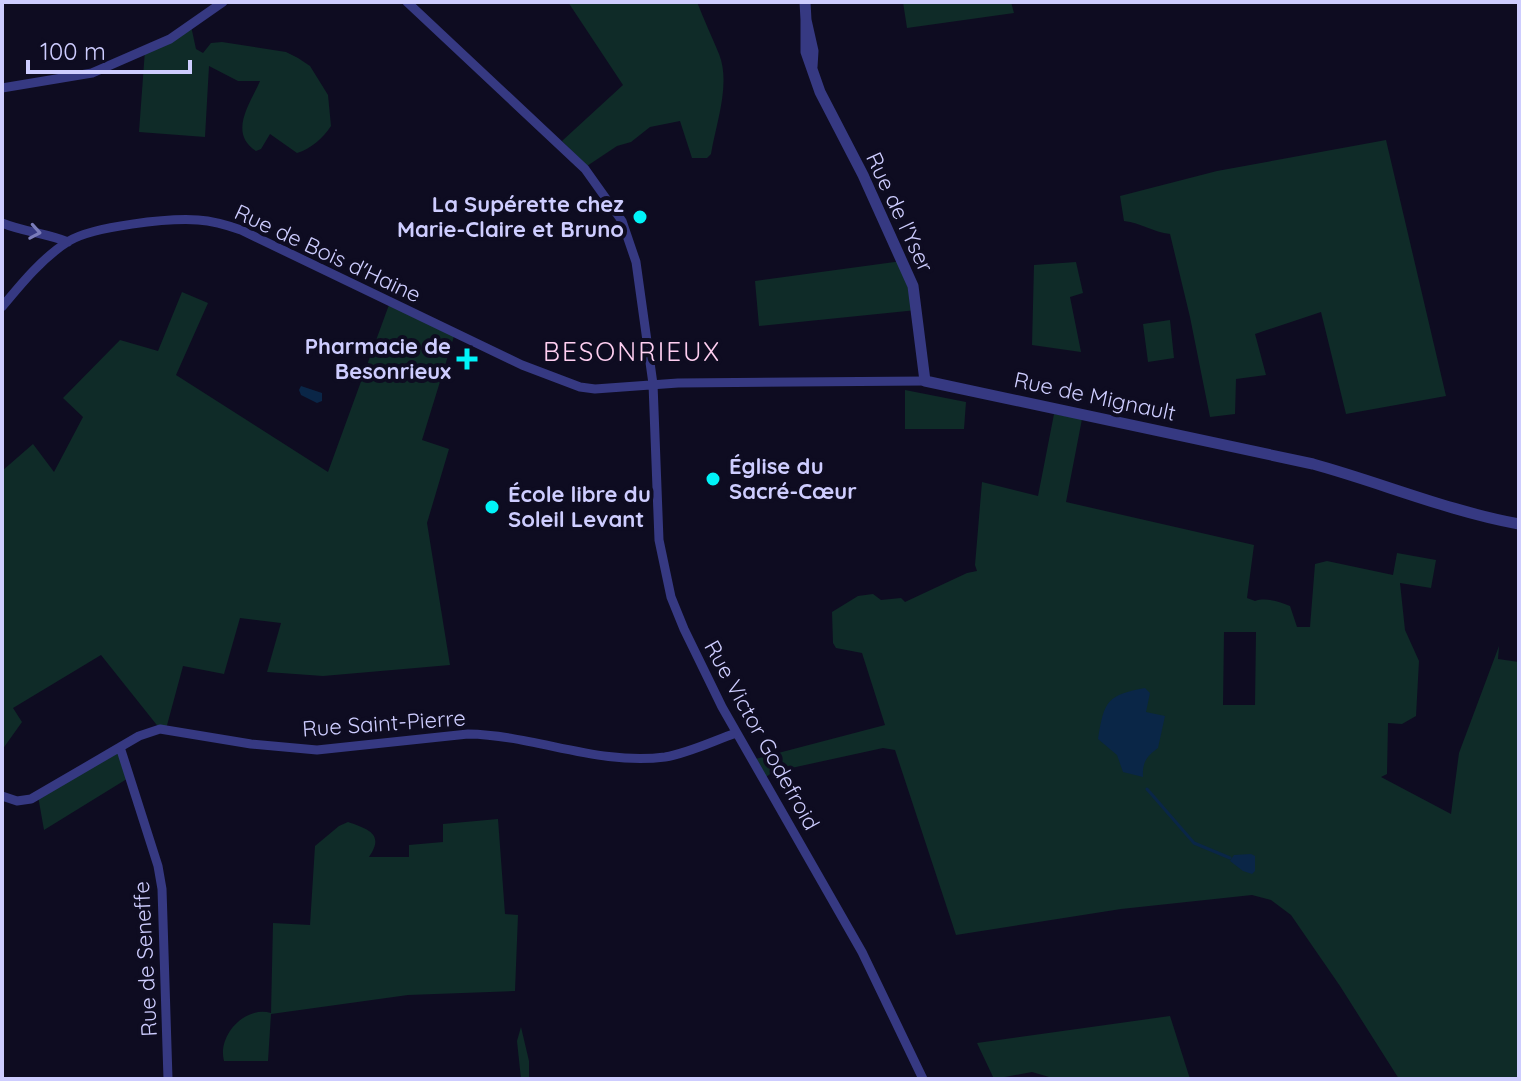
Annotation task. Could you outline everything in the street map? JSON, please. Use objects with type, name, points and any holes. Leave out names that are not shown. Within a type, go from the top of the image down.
[{"type":"street","points":[[2,88],[92,73],[170,39],[223,2]]},
{"type":"street","name":"Rue Victor Godefroid","points":[[407,2],[585,169],[617,213],[626,231],[636,262],[653,384],[656,509],[664,574],[684,629],[736,733],[868,963],[923,1079]]},
{"type":"street","name":"Rue de l'Yser","points":[[805,2],[813,51],[812,67],[825,104],[863,175],[913,286],[925,381]]},
{"type":"street","name":"Rue de Bois d'Haine","points":[[2,307],[42,264],[68,242],[87,234],[179,220],[222,223],[556,380],[595,389],[653,384]]},
{"type":"street","points":[[2,223],[68,242]]},
{"type":"street","name":"Rue de Mignault","points":[[653,384],[925,381],[1313,464],[1456,510],[1519,524]]},
{"type":"street","name":"Rue Saint-Pierre","points":[[2,796],[17,801],[31,799],[139,736],[160,729],[251,744],[317,750],[480,734],[571,751],[661,758],[736,733]]},
{"type":"street","name":"Rue de Seneffe","points":[[120,747],[158,866],[162,889],[168,1079]]},
{"type":"green space","points":[[568,2],[697,2],[719,54],[724,78],[719,117],[711,154],[707,158],[692,158],[680,121],[650,127],[631,142],[617,146],[587,166],[562,141],[623,85]]},
{"type":"green space","points":[[903,2],[1011,2],[1014,13],[907,28]]},
{"type":"green space","points":[[191,26],[196,49],[203,53],[211,43],[222,42],[286,52],[310,66],[328,95],[331,126],[312,146],[297,153],[270,134],[261,149],[256,151],[243,136],[242,127],[260,81],[238,81],[209,66],[205,137],[139,132],[145,50]]},
{"type":"green space","points":[[1386,140],[1446,396],[1346,414],[1321,312],[1255,334],[1266,375],[1236,379],[1235,414],[1210,417],[1170,234],[1124,221],[1120,196],[1217,171]]},
{"type":"green space","points":[[902,261],[917,310],[759,326],[755,281]]},
{"type":"green space","points":[[1076,262],[1083,293],[1070,297],[1081,352],[1032,345],[1034,265]]},
{"type":"green space","points":[[182,292],[208,303],[176,375],[328,472],[390,302],[455,333],[422,440],[449,449],[427,523],[450,665],[323,676],[267,672],[281,623],[240,618],[224,674],[183,666],[166,729],[160,729],[101,655],[13,708],[22,722],[2,750],[2,471],[33,444],[54,472],[83,417],[63,398],[120,340],[158,351]]},
{"type":"green space","points":[[1170,320],[1174,358],[1148,362],[1143,324]]},
{"type":"green space","points":[[905,390],[966,402],[964,429],[905,429]]},
{"type":"green space","points":[[1054,414],[1082,419],[1066,502],[1254,545],[1247,598],[1273,600],[1290,606],[1297,627],[1310,627],[1315,564],[1327,561],[1393,575],[1397,553],[1436,560],[1431,588],[1400,583],[1405,630],[1419,661],[1416,716],[1402,724],[1388,723],[1387,774],[1381,777],[1451,814],[1459,753],[1499,646],[1498,659],[1519,662],[1519,1079],[1399,1079],[1291,915],[1271,900],[1252,895],[1121,909],[956,935],[895,750],[883,748],[773,772],[763,779],[752,760],[885,725],[862,653],[836,648],[833,643],[832,612],[858,596],[873,594],[881,600],[901,598],[905,602],[977,571],[982,482],[1038,496]],"holes":[[[1224,632],[1256,632],[1255,705],[1223,705]]]},
{"type":"green space","points":[[120,747],[130,777],[44,830],[38,796]]},
{"type":"green space","points":[[498,819],[505,914],[518,915],[515,991],[408,995],[271,1014],[268,1061],[224,1061],[225,1041],[236,1024],[252,1013],[271,1013],[273,923],[310,925],[315,846],[348,822],[368,830],[375,838],[369,857],[409,857],[409,845],[443,842],[443,824]]},
{"type":"green space","points":[[1170,1016],[1190,1079],[1056,1079],[1032,1072],[994,1079],[977,1043]]},
{"type":"green space","points":[[521,1027],[529,1061],[529,1079],[521,1079],[517,1041]]},
{"type":"water","points":[[301,386],[322,393],[322,401],[317,403],[301,395]]},
{"type":"water","points":[[1145,688],[1150,693],[1146,712],[1165,716],[1158,748],[1146,760],[1143,777],[1123,772],[1117,755],[1098,739],[1110,702],[1123,693]]},
{"type":"water","points":[[1234,855],[1255,856],[1255,871],[1252,874],[1230,861]]},
{"type":"waterway","points":[[1147,789],[1194,843],[1230,858]]},
{"type":"place","name":"La Supérette chez Marie-Claire et Bruno","points":[[640,217]]},
{"type":"place","name":"Pharmacie de Besonrieux","points":[[467,359]]},
{"type":"place","name":"Église du Sacré-Cœur","points":[[713,479]]},
{"type":"place","name":"École libre du Soleil Levant","points":[[492,507]]},
{"type":"district","name":"BESONRIEUX","points":[[632,352]]}]
